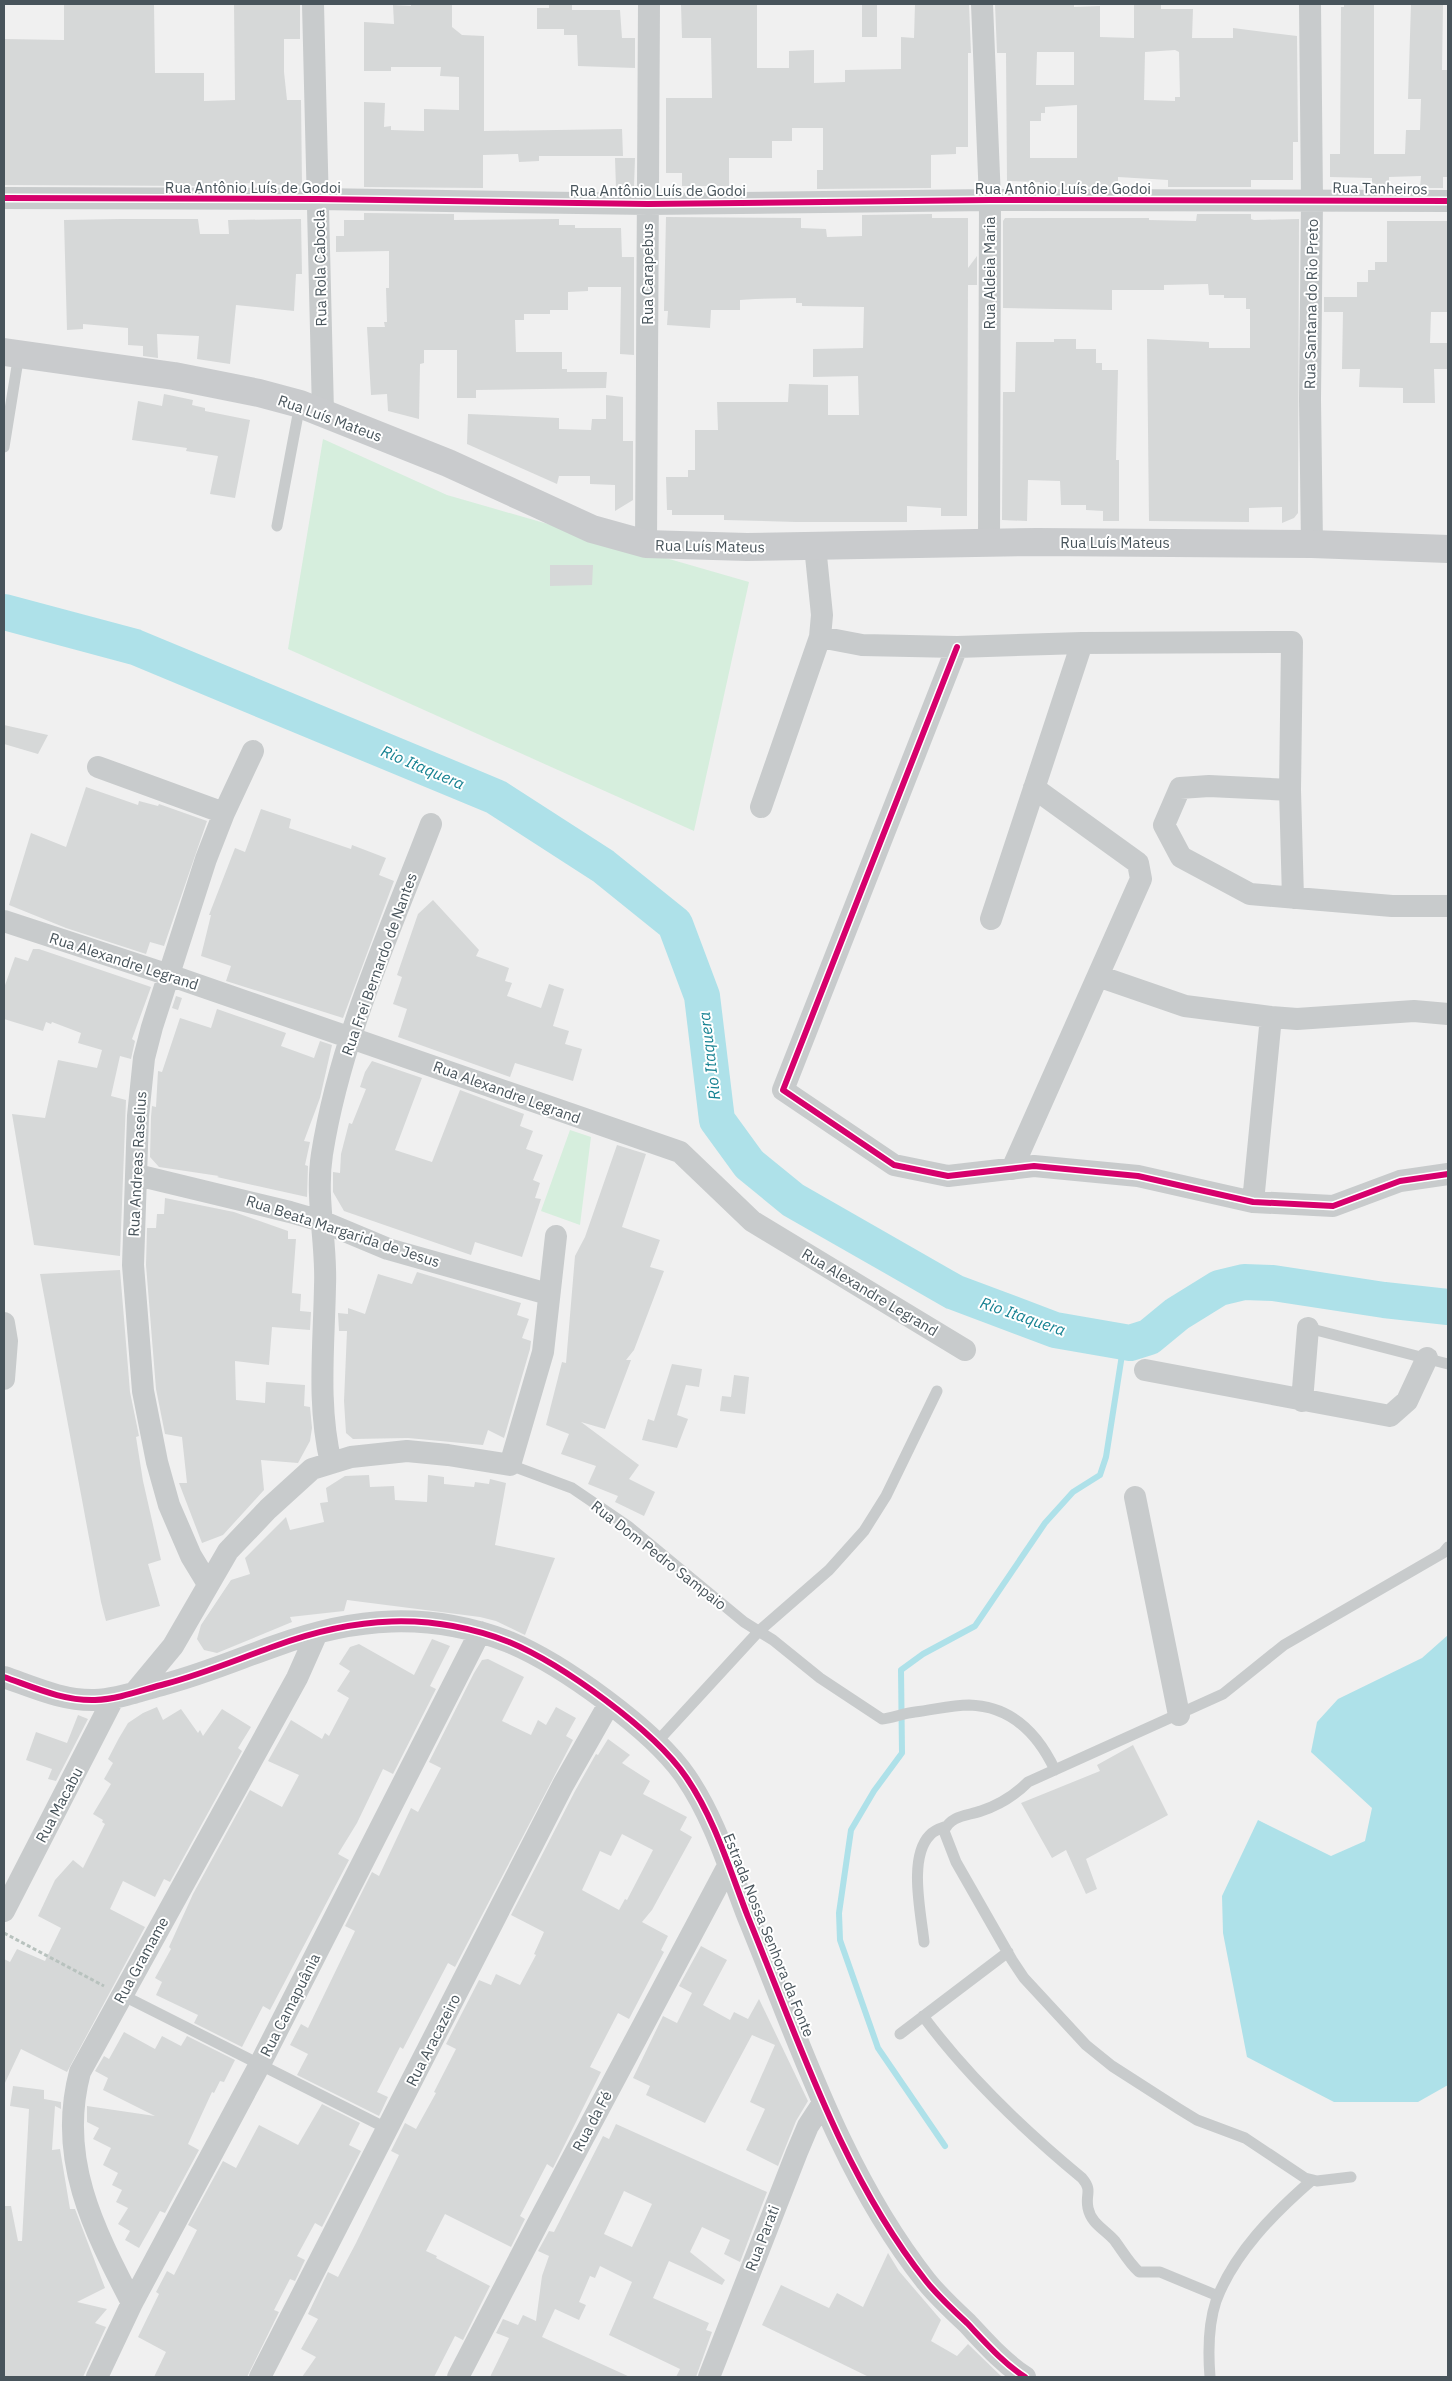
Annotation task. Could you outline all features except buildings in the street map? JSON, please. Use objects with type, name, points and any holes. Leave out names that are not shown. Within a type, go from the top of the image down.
[{"type":"main road","name":"Rua Luís Mateus","points":[[11,353],[174,376],[259,393],[312,408],[448,463],[592,529],[646,544],[747,547],[989,542],[1312,544],[1448,548]]},
{"type":"street","name":"Rua Rola Cabocla","points":[[312,408],[318,199],[313,4]]},
{"type":"street","name":"Rua Carapebus","points":[[646,544],[649,4]]},
{"type":"street","name":"Rua Aldeia Maria","points":[[982,4],[990,200],[989,542]]},
{"type":"street","name":"Rua Santana do Rio Preto","points":[[1310,4],[1312,544]]},
{"type":"street","name":"Rua Antônio Luís de Godoi","points":[[4,198],[318,199],[648,204],[990,200],[1312,200]]},
{"type":"street","name":"Rua Tanheiros","points":[[1312,200],[1448,201]]},
{"type":"street","points":[[761,807],[820,637],[822,615],[815,546]]},
{"type":"street","points":[[820,637],[862,645],[957,648],[1082,643],[1292,642],[1290,790],[1293,898]]},
{"type":"street","points":[[991,919],[1082,643]]},
{"type":"street","points":[[957,648],[783,1090],[894,1165],[948,1176],[1034,1166],[1138,1176],[1253,1202],[1333,1206],[1400,1181],[1448,1174]]},
{"type":"street","name":"Rua Andreas Raselius","points":[[208,1584],[191,1556],[169,1505],[157,1462],[142,1391],[133,1265],[138,1116],[144,1058],[169,975],[206,859],[224,813],[253,751]]},
{"type":"street","points":[[98,767],[224,813]]},
{"type":"street","points":[[1290,790],[1209,786],[1180,788],[1164,825],[1181,857],[1250,894],[1392,906],[1448,906]]},
{"type":"street","points":[[1012,1168],[1141,879],[1138,862],[1034,788]]},
{"type":"street","name":"Rua Frei Bernardo de Nantes","points":[[331,1463],[324,1436],[322,1403],[326,1261],[319,1186],[322,1155],[351,1037],[431,824]]},
{"type":"street","name":"Rua Alexandre Legrand","points":[[4,921],[351,1037],[680,1152],[752,1221],[965,1350]]},
{"type":"street","points":[[1098,976],[1185,1006],[1272,1017],[1298,1019],[1414,1011],[1448,1014]]},
{"type":"street","points":[[1253,1202],[1272,1017]]},
{"type":"street","name":"Rua Beata Margarida de Jesus","points":[[137,1175],[237,1198],[321,1221],[348,1234],[388,1249],[548,1294]]},
{"type":"street","points":[[510,1465],[543,1352],[556,1236]]},
{"type":"street","points":[[4,1323],[7,1341],[4,1379]]},
{"type":"street","points":[[1302,1400],[1308,1328]]},
{"type":"street","points":[[1146,1370],[1390,1416],[1406,1401],[1427,1358]]},
{"type":"street","name":"Rua Dom Pedro Sampaio","points":[[123,1696],[173,1646],[228,1551],[268,1509],[312,1469],[351,1457],[408,1451],[510,1465]]},
{"type":"street","points":[[1135,1497],[1179,1714]]},
{"type":"street","name":"Estrada Nossa Senhora da Fonte","points":[[4,1676],[56,1695],[78,1699],[123,1696],[187,1678],[279,1644],[317,1633],[343,1626],[393,1620],[431,1621],[480,1632],[512,1643],[544,1659],[584,1685],[656,1743],[686,1778],[700,1803],[728,1866],[823,2103],[865,2188],[927,2282],[999,2357],[1021,2376]]},
{"type":"street","name":"Rua Camapuânia","points":[[97,2377],[132,2303],[259,2066],[480,1632]]},
{"type":"street","name":"Rua Gramame","points":[[132,2303],[100,2240],[78,2183],[72,2099],[80,2072],[297,1678],[317,1633]]},
{"type":"street","name":"Rua Macabu","points":[[4,1911],[123,1696]]},
{"type":"street","name":"Rua Aracazeiro","points":[[260,2377],[564,1785],[609,1704]]},
{"type":"street","name":"Rua da Fé","points":[[458,2377],[728,1866]]},
{"type":"street","name":"Rua Parati","points":[[709,2377],[796,2152],[808,2126],[823,2103]]},
{"type":"lane","points":[[4,447],[11,353]]},
{"type":"lane","points":[[277,526],[312,408]]},
{"type":"lane","points":[[1308,1328],[1448,1364]]},
{"type":"lane","points":[[656,1743],[758,1630],[829,1570],[864,1532],[886,1496],[937,1392]]},
{"type":"lane","name":"Rua Dom Pedro Sampaio","points":[[510,1465],[572,1488],[628,1526],[744,1622],[758,1630],[820,1678],[882,1719],[967,1705],[986,1707],[1007,1714],[1021,1724],[1045,1749],[1054,1770]]},
{"type":"lane","points":[[924,1942],[919,1898],[919,1860],[921,1849],[931,1833],[947,1826],[959,1816],[980,1812],[1016,1795],[1028,1782],[1223,1694],[1284,1644],[1443,1553],[1448,1547]]},
{"type":"lane","points":[[947,1826],[945,1836],[956,1862],[1024,1978],[1072,2031],[1112,2066],[1197,2120],[1245,2138],[1293,2170],[1312,2180],[1351,2176]]},
{"type":"lane","points":[[900,2034],[1008,1952]]},
{"type":"lane","points":[[122,1995],[259,2066],[388,2129]]},
{"type":"lane","points":[[923,2016],[943,2043],[988,2092],[1082,2178],[1089,2188],[1088,2208],[1093,2219],[1099,2227],[1114,2239],[1128,2262],[1139,2272],[1160,2272],[1218,2296]]},
{"type":"lane","points":[[1210,2377],[1210,2329],[1218,2296],[1227,2279],[1265,2222],[1312,2180]]},
{"type":"path","points":[[4,1933],[122,1995]]},
{"type":"green space","points":[[323,439],[447,495],[749,582],[694,831],[288,649]]},
{"type":"green space","points":[[570,1130],[591,1137],[580,1225],[541,1211]]},
{"type":"water","points":[[1448,1635],[1448,2085],[1418,2102],[1334,2102],[1247,2057],[1223,1933],[1222,1896],[1258,1820],[1331,1856],[1365,1841],[1372,1808],[1311,1752],[1317,1722],[1338,1699],[1422,1658]]},
{"type":"waterway","name":"Rio Itaquera","points":[[4,612],[135,647],[496,797],[603,866],[675,924],[702,996],[717,1120],[749,1164],[793,1200],[954,1292],[1055,1330],[1130,1343],[1149,1337],[1177,1314],[1219,1288],[1244,1282],[1273,1283],[1384,1300],[1448,1307]]},
{"type":"waterway","points":[[945,2146],[878,2048],[840,1940],[839,1913],[851,1830],[874,1791],[902,1753],[901,1670],[923,1654],[975,1626],[1045,1523],[1073,1492],[1100,1475],[1106,1457],[1124,1342]]},
{"type":"cycle path","points":[[4,198],[318,199],[648,204],[990,200],[1448,201]]},
{"type":"cycle path","points":[[957,647],[783,1090],[894,1165],[948,1176],[1034,1166],[1138,1176],[1253,1202],[1333,1206],[1400,1181],[1448,1174]]},
{"type":"cycle path","points":[[4,1677],[60,1696],[83,1700],[113,1698],[193,1676],[304,1636],[363,1624],[421,1622],[450,1625],[509,1642],[531,1652],[580,1682],[630,1719],[652,1739],[686,1777],[714,1828],[805,2059],[846,2152],[870,2197],[896,2240],[931,2287],[994,2352],[1025,2377]]}]
